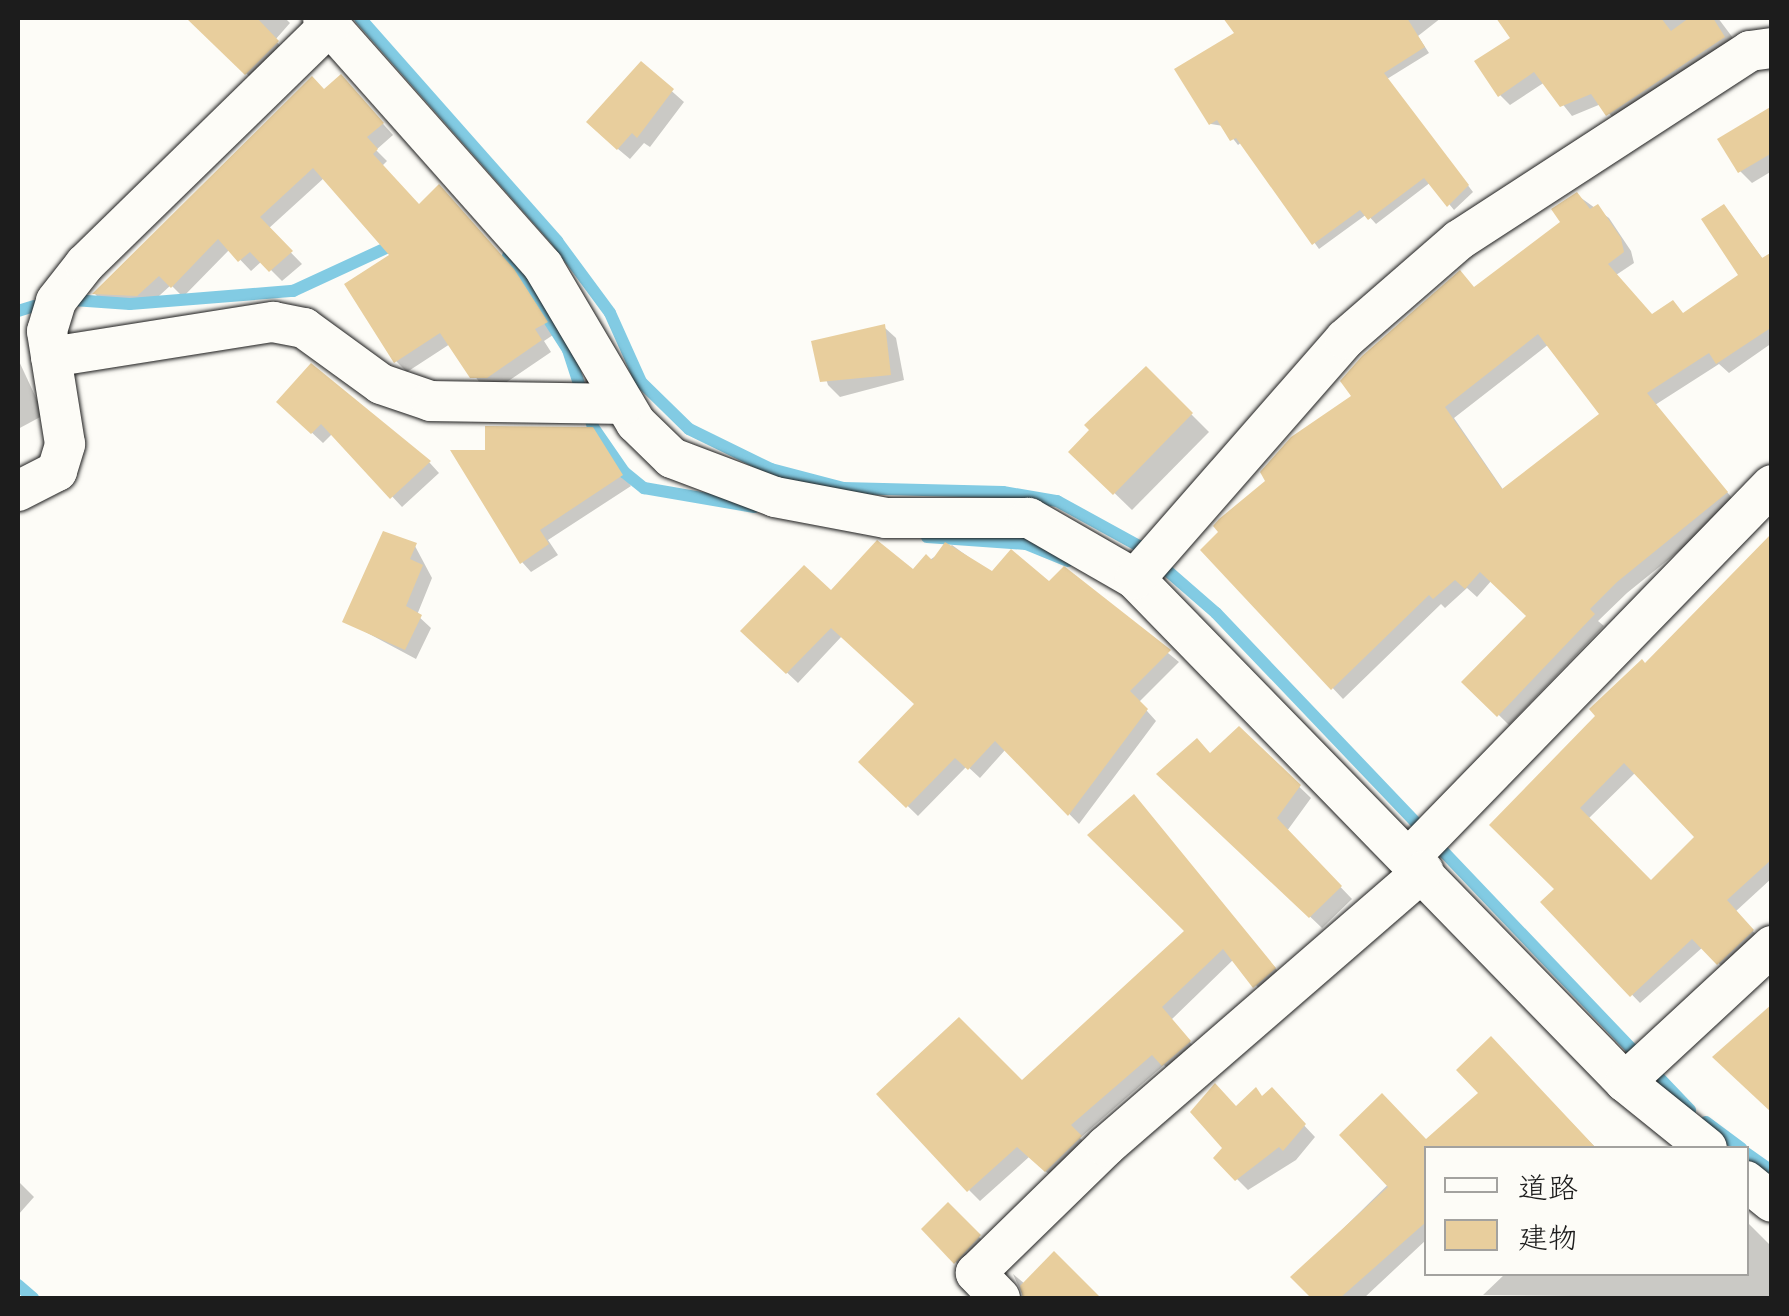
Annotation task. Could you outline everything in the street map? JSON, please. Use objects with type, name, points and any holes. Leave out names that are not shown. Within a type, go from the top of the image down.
[{"type":"street","points":[[18,491],[57,471],[65,444],[47,331],[56,301],[85,264],[327,21],[543,266],[598,404],[698,472],[775,496],[886,518],[1029,518],[1147,566],[1418,862],[1639,1070],[1704,1146]]},
{"type":"street","points":[[1147,566],[1345,339],[1459,240],[1750,51],[1772,48]]},
{"type":"street","points":[[51,357],[274,322],[304,328],[381,384],[431,401],[598,404]]},
{"type":"street","points":[[1000,1298],[976,1273],[1106,1146],[1418,862],[1772,485]]},
{"type":"street","points":[[1639,1070],[1772,946]]},
{"type":"street","points":[[1749,1183],[1772,1202]]},
{"type":"building","points":[[186,18],[257,18],[279,41],[245,75]]},
{"type":"building","points":[[1223,18],[1407,18],[1425,47],[1384,73],[1469,185],[1447,207],[1424,178],[1368,220],[1360,210],[1312,245],[1236,138],[1230,141],[1217,120],[1209,125],[1174,69],[1234,33]]},
{"type":"building","points":[[1496,18],[1661,18],[1671,31],[1689,18],[1713,18],[1725,37],[1606,116],[1591,94],[1560,107],[1534,72],[1498,97],[1474,61],[1510,38]]},
{"type":"building","points":[[641,61],[674,89],[637,138],[632,133],[617,150],[586,122]]},
{"type":"building","points":[[341,74],[384,123],[367,137],[378,149],[373,154],[419,204],[439,184],[514,269],[548,322],[535,329],[542,340],[487,378],[470,378],[440,333],[394,363],[344,284],[389,255],[313,168],[260,217],[293,251],[269,272],[250,252],[238,262],[218,239],[171,288],[159,276],[137,296],[92,294],[312,76],[324,89]]},
{"type":"building","points":[[1772,106],[1772,153],[1738,173],[1717,139]]},
{"type":"building","points":[[1577,192],[1590,209],[1598,204],[1621,238],[1624,252],[1608,264],[1652,314],[1673,300],[1683,313],[1738,275],[1701,219],[1724,204],[1762,258],[1772,252],[1772,327],[1716,364],[1709,353],[1647,393],[1728,492],[1617,582],[1590,609],[1595,614],[1497,717],[1461,682],[1526,616],[1480,572],[1465,589],[1455,580],[1433,599],[1429,595],[1331,690],[1200,550],[1218,532],[1213,526],[1219,519],[1265,481],[1260,472],[1291,437],[1351,396],[1340,381],[1362,356],[1460,270],[1474,287],[1560,222],[1551,209]],"holes":[[[1538,334],[1599,414],[1502,489],[1445,407]]]},
{"type":"building","points":[[885,324],[891,375],[820,382],[811,341]]},
{"type":"building","points":[[311,363],[431,461],[390,499],[321,424],[311,434],[276,402]]},
{"type":"building","points":[[1146,366],[1193,413],[1113,495],[1068,452],[1089,430],[1084,425]]},
{"type":"building","points":[[485,426],[593,427],[623,475],[540,530],[549,544],[520,564],[450,450],[485,450]]},
{"type":"building","points":[[383,531],[417,543],[410,559],[423,565],[406,606],[422,615],[405,650],[342,622]]},
{"type":"building","points":[[1772,533],[1772,859],[1727,900],[1754,930],[1717,965],[1692,939],[1630,997],[1540,902],[1554,889],[1489,825],[1595,716],[1589,709],[1642,659],[1645,663]],"holes":[[[1624,763],[1694,837],[1651,880],[1580,808]]]},
{"type":"building","points":[[877,540],[913,569],[926,554],[932,560],[945,542],[992,571],[1011,549],[1049,581],[1064,566],[1171,650],[1130,691],[1148,709],[1068,816],[995,741],[968,770],[955,758],[906,808],[858,762],[914,704],[831,628],[786,674],[740,631],[804,565],[831,590]]},
{"type":"building","points":[[1239,726],[1301,785],[1277,818],[1342,886],[1309,918],[1156,774],[1197,738],[1210,753]]},
{"type":"building","points":[[1134,794],[1276,968],[1253,988],[1223,949],[1162,1007],[1191,1041],[1162,1066],[1152,1055],[1071,1125],[1082,1136],[1045,1172],[1017,1147],[967,1192],[876,1094],[959,1017],[1022,1080],[1184,931],[1087,835]]},
{"type":"building","points":[[1772,1004],[1772,1113],[1712,1057]]},
{"type":"building","points":[[1491,1036],[1594,1146],[1424,1146],[1424,1224],[1340,1298],[1311,1298],[1290,1277],[1388,1187],[1339,1135],[1382,1093],[1426,1139],[1478,1093],[1456,1070]]},
{"type":"building","points":[[1215,1083],[1236,1106],[1256,1087],[1262,1096],[1272,1087],[1306,1124],[1283,1151],[1279,1147],[1235,1181],[1213,1158],[1222,1148],[1190,1112]]},
{"type":"building","points":[[948,1202],[981,1235],[954,1264],[921,1229]]},
{"type":"building","points":[[1054,1251],[1101,1298],[1023,1298],[1020,1286]]},
{"type":"waterway","points":[[360,18],[557,241],[610,313],[641,382],[689,429],[771,469],[843,488],[1003,492],[1057,501],[1139,546],[1216,613],[1690,1110]]},
{"type":"waterway","points":[[73,300],[130,304],[293,291],[399,242]]},
{"type":"waterway","points":[[508,256],[568,350],[593,427],[624,472],[644,488],[754,507]]},
{"type":"waterway","points":[[18,311],[34,306]]},
{"type":"waterway","points":[[927,537],[1026,544],[1068,561]]},
{"type":"waterway","points":[[1706,1122],[1738,1146]]},
{"type":"waterway","points":[[1749,1155],[1772,1171]]},
{"type":"waterway","points":[[18,1285],[33,1298]]}]
